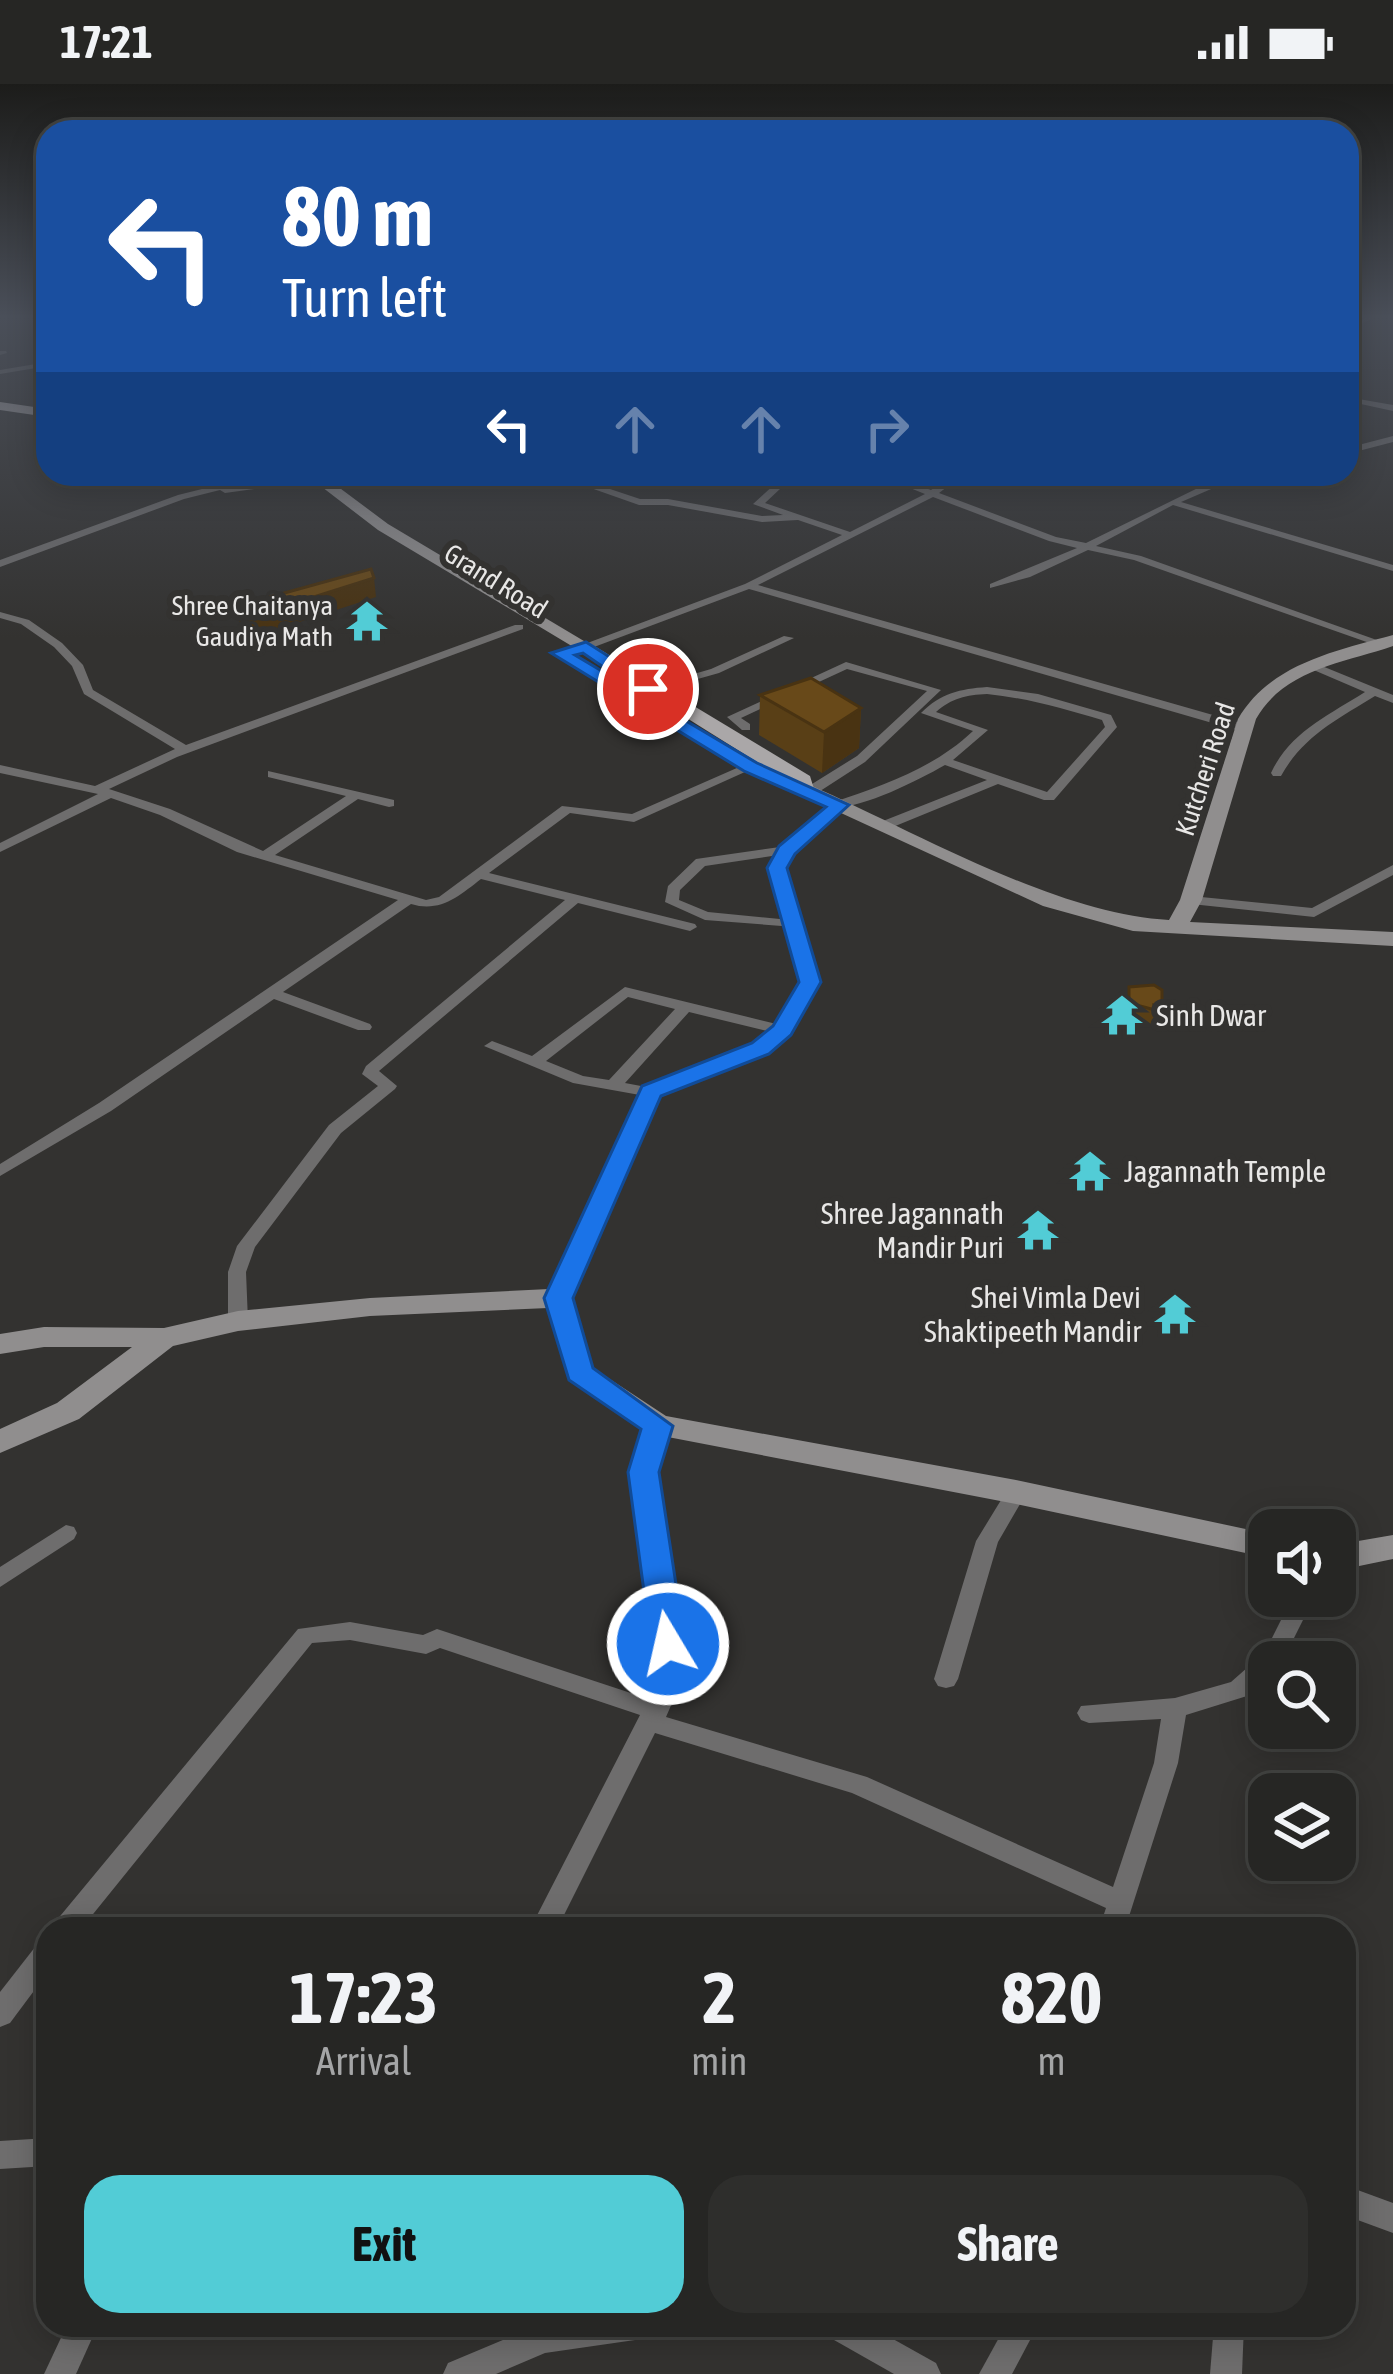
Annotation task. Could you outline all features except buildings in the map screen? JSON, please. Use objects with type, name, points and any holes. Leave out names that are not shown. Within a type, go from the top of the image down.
[{"type":"main road","name":"Grand Road","points":[[315,486],[423,568],[750,767],[1051,901],[1133,926],[1393,939]]},
{"type":"main road","name":"Grand Road","points":[[318,486],[802,781],[806,790]]},
{"type":"main road","name":"Kutcheri Road","points":[[1175,929],[1191,900],[1244,728],[1260,695],[1313,666],[1388,642]]},
{"type":"main road","points":[[560,653],[586,647]]},
{"type":"main road","points":[[839,805],[787,850],[777,868],[810,982],[783,1030],[760,1048],[651,1092],[559,1298],[580,1373],[658,1426],[1016,1492],[1248,1542]]},
{"type":"main road","points":[[0,1344],[44,1336],[164,1338],[238,1321],[370,1306],[559,1298]]},
{"type":"main road","points":[[0,1442],[68,1411],[164,1338]]},
{"type":"main road","points":[[1356,1554],[1393,1547]]},
{"type":"street","points":[[1359,448],[1393,440]]},
{"type":"street","points":[[0,564],[164,502],[242,486]]},
{"type":"street","points":[[592,486],[639,502],[668,502],[762,519],[796,518]]},
{"type":"street","points":[[776,486],[757,502],[851,535]]},
{"type":"street","points":[[906,486],[1388,642]]},
{"type":"street","points":[[586,647],[749,586],[942,486]]},
{"type":"street","points":[[994,586],[1054,567],[1214,486]]},
{"type":"street","points":[[1175,503],[1393,568]]},
{"type":"street","points":[[749,586],[1244,728]]},
{"type":"street","points":[[0,615],[25,622],[58,645],[77,665],[88,692],[185,750]]},
{"type":"street","points":[[0,848],[185,750],[519,627]]},
{"type":"street","points":[[648,689],[715,670],[788,638]]},
{"type":"street","points":[[746,727],[733,717],[846,665],[935,689],[861,759],[806,790]]},
{"type":"street","points":[[1313,666],[1393,698]]},
{"type":"street","points":[[839,805],[921,776],[982,730],[927,713],[938,699],[979,688],[1107,718],[1111,728],[1048,797],[993,782],[884,826]]},
{"type":"street","points":[[1277,773],[1282,757],[1301,739],[1373,692]]},
{"type":"street","points":[[945,761],[993,775],[993,782]]},
{"type":"street","points":[[0,769],[103,792],[264,856],[408,900],[444,900],[567,809],[634,818],[750,767]]},
{"type":"street","points":[[272,773],[389,803]]},
{"type":"street","points":[[264,856],[356,795]]},
{"type":"street","points":[[787,850],[701,862],[673,889],[672,902],[705,916],[790,924]]},
{"type":"street","points":[[1191,900],[1314,913],[1393,869]]},
{"type":"street","points":[[477,874],[690,927]]},
{"type":"street","points":[[0,1171],[105,1108],[408,900]]},
{"type":"street","points":[[238,1321],[237,1272],[246,1246],[335,1130],[388,1086],[370,1074],[372,1070],[572,901]]},
{"type":"street","points":[[535,1062],[625,992],[783,1030]]},
{"type":"street","points":[[272,993],[364,1027]]},
{"type":"street","points":[[612,1087],[687,1004]]},
{"type":"street","points":[[492,1046],[612,1087],[651,1092]]},
{"type":"street","points":[[549,1917],[670,1680],[644,1472],[658,1426]]},
{"type":"street","points":[[946,1679],[987,1541],[1016,1492]]},
{"type":"street","points":[[0,1579],[66,1532]]},
{"type":"street","points":[[1089,1713],[1175,1708],[1239,1689],[1273,1658],[1294,1617]]},
{"type":"street","points":[[75,1917],[306,1635],[350,1630],[426,1645],[436,1638],[858,1784],[1121,1903]]},
{"type":"street","points":[[1116,1917],[1166,1763],[1175,1708]]},
{"type":"street","points":[[0,2014],[36,1967]]},
{"type":"street","points":[[0,2155],[36,2153]]},
{"type":"street","points":[[1356,2204],[1393,2218]]},
{"type":"street","points":[[60,2374],[77,2337]]},
{"type":"street","points":[[459,2374],[534,2337]]},
{"type":"street","points":[[859,2337],[925,2374]]},
{"type":"street","points":[[995,2374],[1016,2337]]},
{"type":"street","points":[[1226,2374],[1228,2337]]},
{"type":"place","name":"Shree Chaitanya Gaudiya Math","points":[[367,621]]},
{"type":"place","name":"Sinh Dwar","points":[[1122,1015]]},
{"type":"place","name":"Jagannath Temple","points":[[1090,1171]]},
{"type":"place","name":"Shree Jagannath Mandir Puri","points":[[1038,1230]]},
{"type":"place","name":"Shei Vimla Devi Shaktipeeth Mandir","points":[[1175,1314]]},
{"type":"route","points":[[648,689],[586,647],[560,653],[750,767],[839,805],[787,850],[777,868],[810,982],[783,1030],[760,1048],[713,1063],[651,1092],[559,1298],[580,1373],[658,1426],[644,1472],[668,1644]]}]
